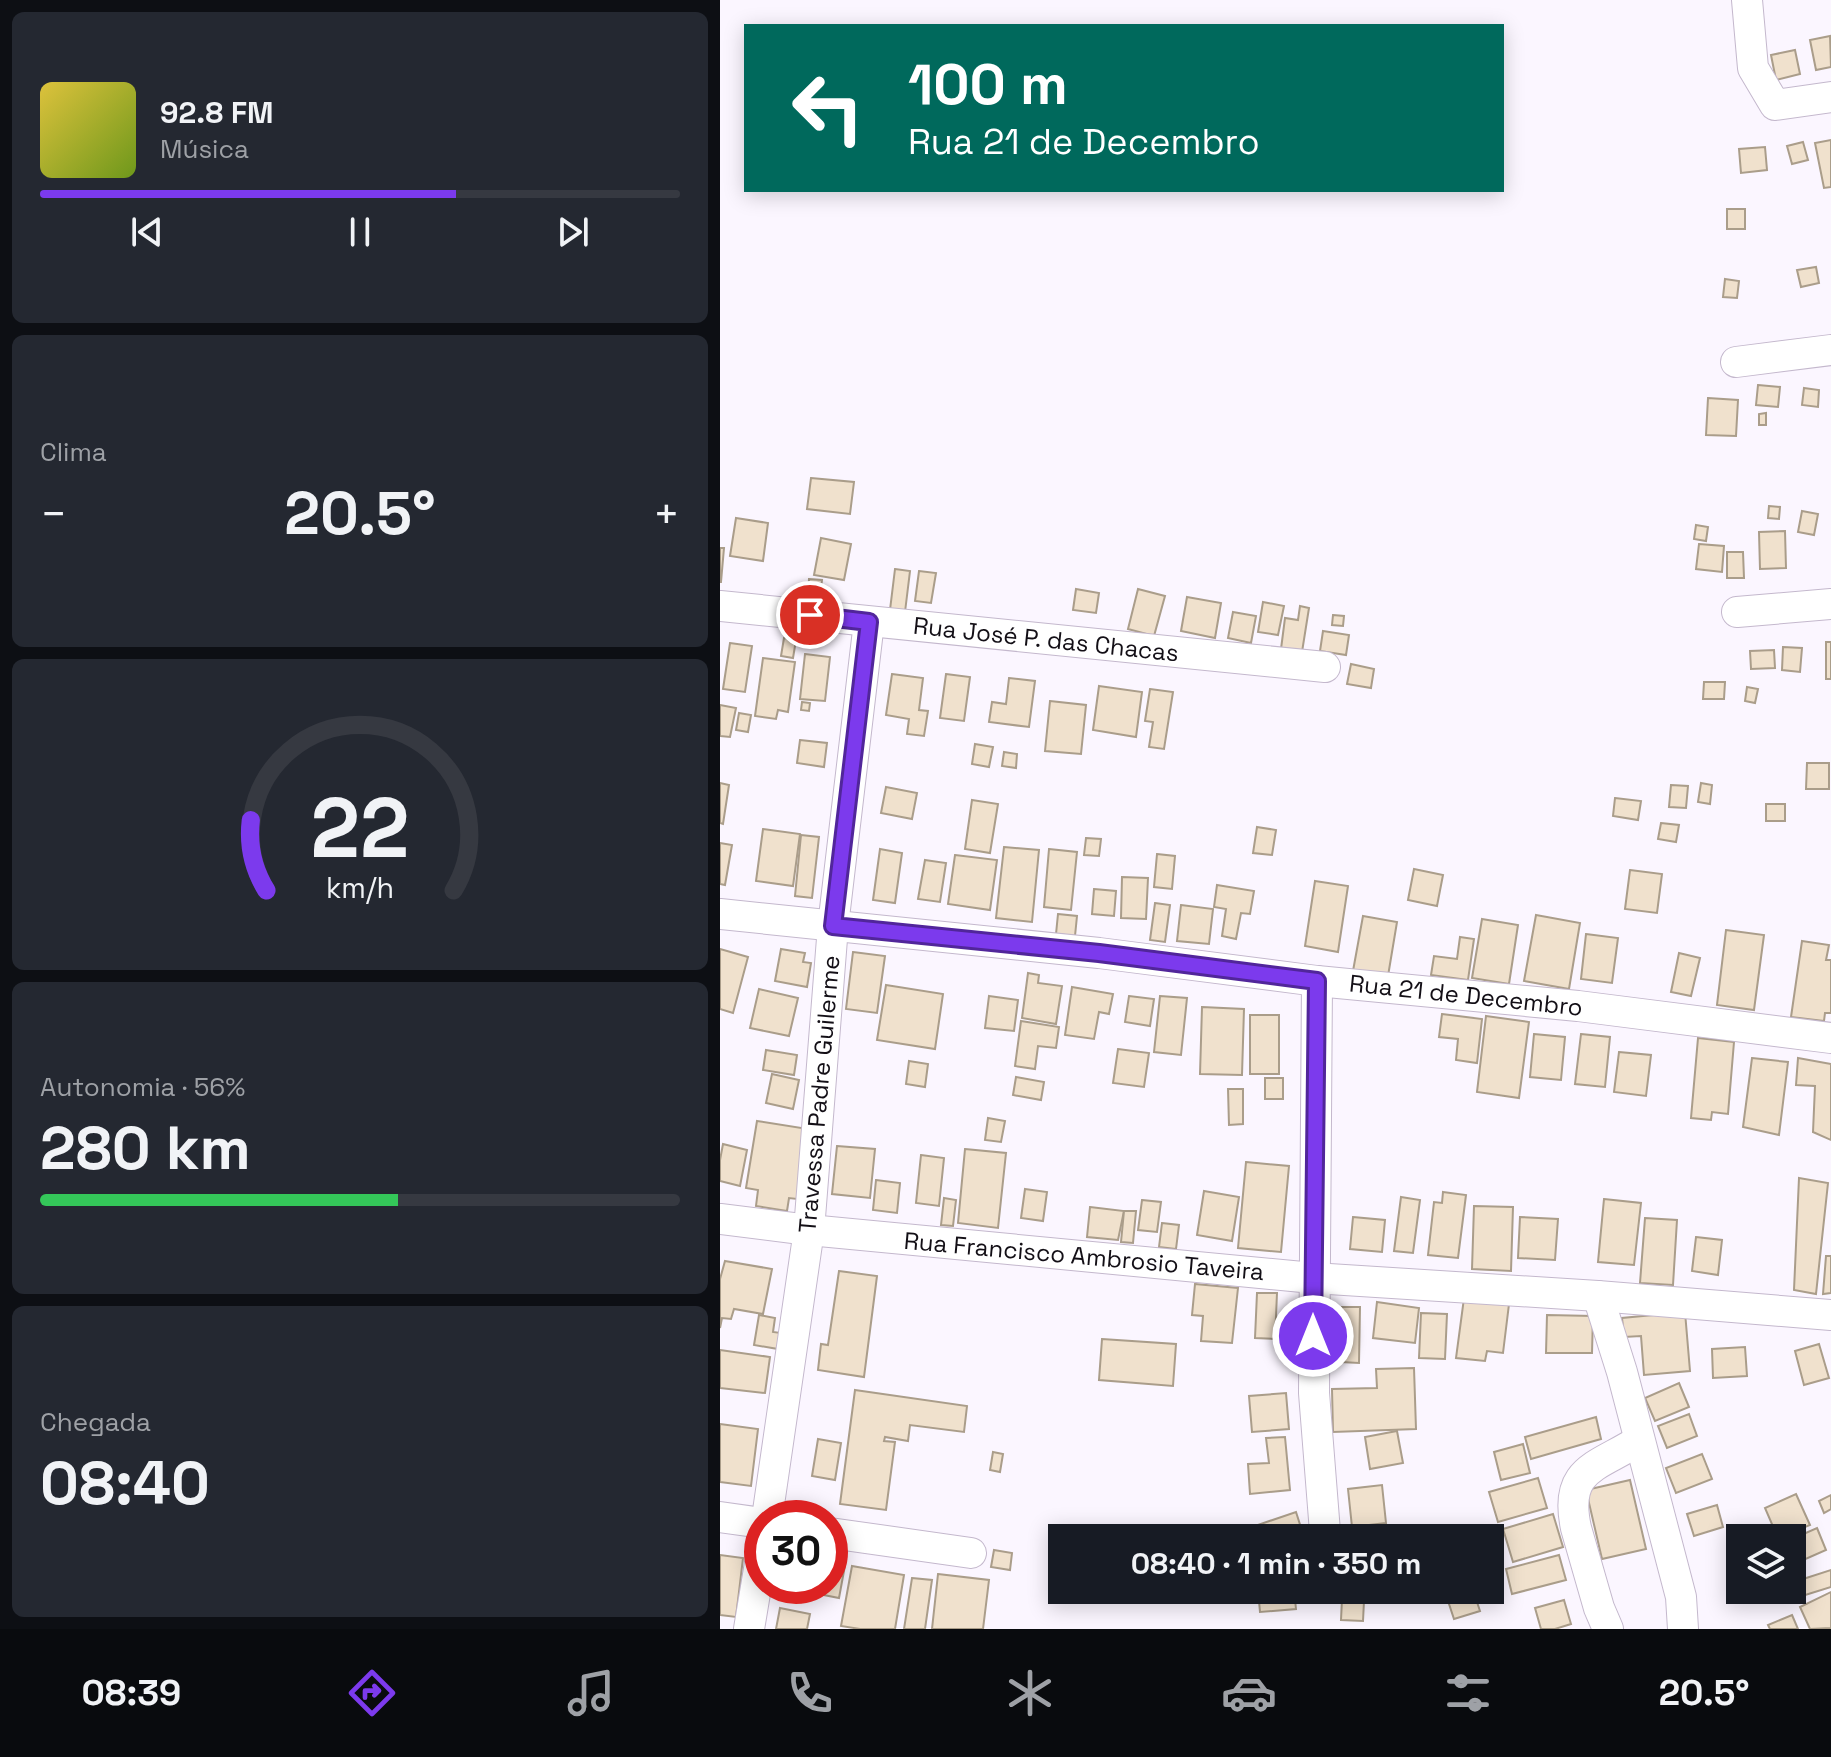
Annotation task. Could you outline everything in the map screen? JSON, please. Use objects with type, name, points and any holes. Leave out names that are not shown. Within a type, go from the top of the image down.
[{"type":"street","points":[[1747,0],[1753,68],[1775,105],[1831,97]]},
{"type":"street","points":[[1736,362],[1831,350]]},
{"type":"street","points":[[1737,612],[1831,604]]},
{"type":"street","name":"Rua José P. das Chacas","points":[[720,606],[1325,667]]},
{"type":"street","name":"Travessa Padre Guilerme","points":[[770,1500],[809,1230],[833,926],[869,622]]},
{"type":"street","name":"Rua 21 de Decembro","points":[[720,914],[1099,953],[1317,981],[1578,1006],[1831,1038]]},
{"type":"street","points":[[1317,981],[1314,1393],[1324,1524]]},
{"type":"street","name":"Rua Francisco Ambrosio Taveira","points":[[720,1219],[1313,1278],[1831,1315]]},
{"type":"street","points":[[1598,1296],[1622,1372],[1681,1597],[1683,1629]]},
{"type":"street","points":[[1608,1629],[1576,1528],[1575,1490],[1579,1479],[1587,1471],[1638,1441]]},
{"type":"street","points":[[720,1517],[744,1520]]},
{"type":"street","points":[[848,1536],[971,1553]]},
{"type":"street","points":[[749,1629],[753,1604]]},
{"type":"building","points":[[1830,36],[1831,67],[1816,70],[1810,40]]},
{"type":"building","points":[[1795,50],[1800,74],[1776,80],[1771,55]]},
{"type":"building","points":[[1831,140],[1831,187],[1824,188],[1815,143]]},
{"type":"building","points":[[1803,142],[1808,160],[1792,164],[1787,146]]},
{"type":"building","points":[[1765,147],[1767,170],[1741,173],[1739,149]]},
{"type":"building","points":[[1727,209],[1745,209],[1745,229],[1727,229]]},
{"type":"building","points":[[1816,267],[1819,283],[1801,287],[1797,270]]},
{"type":"building","points":[[1725,279],[1739,281],[1737,298],[1723,297]]},
{"type":"building","points":[[1758,385],[1780,387],[1778,407],[1756,405]]},
{"type":"building","points":[[1804,388],[1819,390],[1818,407],[1802,405]]},
{"type":"building","points":[[1708,398],[1738,400],[1736,436],[1706,435]]},
{"type":"building","points":[[1766,413],[1766,425],[1759,425],[1759,414]]},
{"type":"building","points":[[811,478],[854,482],[850,514],[807,509]]},
{"type":"building","points":[[1769,506],[1780,507],[1779,519],[1768,518]]},
{"type":"building","points":[[1802,511],[1818,514],[1814,535],[1798,532]]},
{"type":"building","points":[[736,518],[768,523],[763,561],[730,556]]},
{"type":"building","points":[[1696,525],[1708,527],[1706,541],[1694,539]]},
{"type":"building","points":[[1785,531],[1786,568],[1760,569],[1759,532]]},
{"type":"building","points":[[821,538],[851,544],[844,580],[814,575]]},
{"type":"building","points":[[1699,544],[1724,546],[1722,572],[1696,569]]},
{"type":"building","points":[[720,548],[724,548],[721,582],[720,582]]},
{"type":"building","points":[[1727,552],[1743,552],[1744,578],[1727,578]]},
{"type":"building","points":[[895,569],[910,571],[905,612],[890,610]]},
{"type":"building","points":[[919,571],[936,573],[931,603],[915,601]]},
{"type":"building","points":[[809,579],[822,580],[820,598],[808,596]]},
{"type":"building","points":[[1076,589],[1099,593],[1096,613],[1073,610]]},
{"type":"building","points":[[1138,589],[1165,596],[1154,636],[1128,629]]},
{"type":"building","points":[[1187,597],[1221,603],[1215,638],[1181,631]]},
{"type":"building","points":[[1263,602],[1284,606],[1278,635],[1258,632]]},
{"type":"building","points":[[1300,606],[1309,608],[1302,652],[1281,649],[1285,618],[1298,620]]},
{"type":"building","points":[[1233,612],[1256,616],[1251,643],[1228,638]]},
{"type":"building","points":[[1333,615],[1344,616],[1343,626],[1332,625]]},
{"type":"building","points":[[1323,631],[1349,635],[1346,655],[1320,651]]},
{"type":"building","points":[[784,638],[796,640],[793,658],[781,656]]},
{"type":"building","points":[[1826,642],[1831,642],[1831,679],[1826,679]]},
{"type":"building","points":[[730,643],[752,646],[745,692],[723,689]]},
{"type":"building","points":[[1783,647],[1802,648],[1800,672],[1782,670]]},
{"type":"building","points":[[1774,650],[1775,668],[1751,669],[1750,651]]},
{"type":"building","points":[[805,654],[830,657],[825,701],[800,699]]},
{"type":"building","points":[[763,658],[795,662],[788,712],[778,710],[776,719],[755,716]]},
{"type":"building","points":[[1351,664],[1374,669],[1371,688],[1347,684]]},
{"type":"building","points":[[892,674],[923,678],[919,710],[928,711],[924,736],[907,734],[909,719],[886,715]]},
{"type":"building","points":[[946,674],[970,677],[964,721],[940,718]]},
{"type":"building","points":[[1009,678],[1035,681],[1029,727],[989,722],[992,702],[1006,704]]},
{"type":"building","points":[[1704,682],[1725,682],[1724,699],[1703,699]]},
{"type":"building","points":[[1099,686],[1142,692],[1136,737],[1093,730]]},
{"type":"building","points":[[1747,687],[1758,689],[1755,703],[1745,701]]},
{"type":"building","points":[[1150,689],[1173,692],[1164,749],[1149,747],[1153,722],[1145,721]]},
{"type":"building","points":[[1050,701],[1086,705],[1081,754],[1045,751]]},
{"type":"building","points":[[802,702],[810,703],[809,711],[801,710]]},
{"type":"building","points":[[720,705],[736,708],[730,737],[720,736]]},
{"type":"building","points":[[739,713],[751,715],[748,732],[736,730]]},
{"type":"building","points":[[800,740],[827,743],[824,767],[797,763]]},
{"type":"building","points":[[975,744],[993,747],[989,767],[972,764]]},
{"type":"building","points":[[1004,752],[1017,754],[1016,768],[1002,766]]},
{"type":"building","points":[[1807,763],[1829,763],[1829,789],[1806,789]]},
{"type":"building","points":[[720,783],[729,785],[723,824],[720,823]]},
{"type":"building","points":[[1701,783],[1712,785],[1710,804],[1698,802]]},
{"type":"building","points":[[1671,785],[1688,786],[1686,808],[1669,807]]},
{"type":"building","points":[[886,787],[917,793],[912,819],[881,813]]},
{"type":"building","points":[[1615,798],[1641,801],[1638,820],[1613,816]]},
{"type":"building","points":[[972,800],[998,804],[990,853],[965,849]]},
{"type":"building","points":[[1766,804],[1785,804],[1785,821],[1766,821]]},
{"type":"building","points":[[1661,823],[1679,825],[1676,842],[1658,839]]},
{"type":"building","points":[[1257,827],[1276,830],[1272,855],[1253,853]]},
{"type":"building","points":[[763,829],[800,834],[793,886],[756,881]]},
{"type":"building","points":[[801,835],[819,837],[812,898],[795,896]]},
{"type":"building","points":[[1086,838],[1101,839],[1099,856],[1084,855]]},
{"type":"building","points":[[720,843],[732,845],[725,885],[720,884]]},
{"type":"building","points":[[1004,847],[1039,850],[1032,922],[996,918]]},
{"type":"building","points":[[880,849],[902,853],[895,903],[873,900]]},
{"type":"building","points":[[1049,849],[1077,852],[1071,910],[1044,907]]},
{"type":"building","points":[[1157,854],[1175,856],[1172,889],[1154,887]]},
{"type":"building","points":[[955,855],[997,860],[990,910],[948,904]]},
{"type":"building","points":[[925,860],[946,863],[940,902],[918,899]]},
{"type":"building","points":[[1414,869],[1443,875],[1437,906],[1408,900]]},
{"type":"building","points":[[1630,870],[1662,874],[1657,913],[1625,909]]},
{"type":"building","points":[[1122,877],[1148,878],[1146,919],[1121,918]]},
{"type":"building","points":[[1315,881],[1348,886],[1338,952],[1305,946]]},
{"type":"building","points":[[1217,885],[1254,891],[1250,914],[1241,913],[1236,939],[1222,936],[1226,909],[1214,907]]},
{"type":"building","points":[[1094,889],[1116,891],[1114,916],[1092,914]]},
{"type":"building","points":[[1155,903],[1170,905],[1165,942],[1150,940]]},
{"type":"building","points":[[1181,905],[1213,909],[1209,944],[1177,941]]},
{"type":"building","points":[[1058,914],[1077,916],[1075,936],[1056,934]]},
{"type":"building","points":[[1536,915],[1580,923],[1569,989],[1524,981]]},
{"type":"building","points":[[1363,916],[1397,922],[1388,976],[1353,971]]},
{"type":"building","points":[[1482,919],[1518,925],[1509,984],[1472,978]]},
{"type":"building","points":[[1726,930],[1764,935],[1754,1010],[1717,1005]]},
{"type":"building","points":[[1586,934],[1618,938],[1612,983],[1581,979]]},
{"type":"building","points":[[1460,937],[1474,939],[1468,980],[1431,975],[1434,956],[1457,959]]},
{"type":"building","points":[[1802,941],[1829,945],[1826,960],[1831,960],[1831,1013],[1825,1013],[1824,1021],[1791,1017]]},
{"type":"building","points":[[720,949],[748,957],[733,1013],[720,1009]]},
{"type":"building","points":[[781,949],[805,953],[803,962],[811,963],[807,987],[775,981]]},
{"type":"building","points":[[853,952],[885,956],[877,1013],[846,1009]]},
{"type":"building","points":[[1679,953],[1700,958],[1691,996],[1671,992]]},
{"type":"building","points":[[1028,973],[1039,975],[1038,983],[1062,986],[1056,1024],[1022,1018]]},
{"type":"building","points":[[886,985],[943,994],[935,1049],[877,1040]]},
{"type":"building","points":[[1072,987],[1113,994],[1109,1014],[1099,1012],[1094,1039],[1065,1035]]},
{"type":"building","points":[[759,989],[798,998],[789,1036],[750,1028]]},
{"type":"building","points":[[989,996],[1018,1000],[1014,1031],[985,1028]]},
{"type":"building","points":[[1129,996],[1154,999],[1150,1026],[1125,1022]]},
{"type":"building","points":[[1160,996],[1187,998],[1181,1055],[1154,1052]]},
{"type":"building","points":[[1202,1007],[1244,1009],[1242,1075],[1200,1074]]},
{"type":"building","points":[[1442,1014],[1482,1019],[1477,1063],[1456,1060],[1458,1039],[1439,1037]]},
{"type":"building","points":[[1250,1015],[1279,1015],[1279,1074],[1250,1074]]},
{"type":"building","points":[[1486,1016],[1529,1022],[1519,1098],[1477,1092]]},
{"type":"building","points":[[1021,1021],[1059,1027],[1056,1048],[1038,1046],[1035,1069],[1015,1066]]},
{"type":"building","points":[[1534,1034],[1565,1037],[1561,1080],[1530,1077]]},
{"type":"building","points":[[1581,1034],[1610,1037],[1605,1087],[1575,1084]]},
{"type":"building","points":[[1698,1038],[1734,1042],[1728,1114],[1712,1112],[1711,1120],[1691,1118]]},
{"type":"building","points":[[1118,1049],[1149,1053],[1144,1087],[1113,1083]]},
{"type":"building","points":[[766,1050],[797,1055],[794,1075],[763,1070]]},
{"type":"building","points":[[1619,1052],[1651,1055],[1646,1096],[1614,1092]]},
{"type":"building","points":[[1752,1058],[1788,1062],[1779,1135],[1743,1127]]},
{"type":"building","points":[[1798,1058],[1831,1064],[1831,1140],[1813,1132],[1815,1086],[1796,1085]]},
{"type":"building","points":[[909,1061],[928,1064],[925,1087],[906,1084]]},
{"type":"building","points":[[772,1074],[799,1080],[793,1109],[766,1103]]},
{"type":"building","points":[[1016,1077],[1044,1082],[1041,1100],[1013,1095]]},
{"type":"building","points":[[1265,1078],[1283,1078],[1283,1099],[1265,1099]]},
{"type":"building","points":[[1228,1089],[1243,1089],[1243,1124],[1229,1125]]},
{"type":"building","points":[[988,1118],[1005,1121],[1001,1142],[985,1140]]},
{"type":"building","points":[[757,1121],[808,1129],[797,1199],[789,1198],[787,1211],[756,1206],[758,1190],[746,1188]]},
{"type":"building","points":[[723,1144],[747,1150],[740,1186],[720,1181]]},
{"type":"building","points":[[837,1146],[875,1149],[870,1198],[832,1194]]},
{"type":"building","points":[[965,1149],[1006,1153],[998,1228],[958,1223]]},
{"type":"building","points":[[921,1155],[944,1158],[939,1206],[916,1203]]},
{"type":"building","points":[[1246,1162],[1289,1166],[1281,1252],[1238,1248]]},
{"type":"building","points":[[1799,1178],[1828,1183],[1816,1294],[1794,1290]]},
{"type":"building","points":[[876,1180],[900,1183],[897,1213],[873,1210]]},
{"type":"building","points":[[1025,1189],[1047,1192],[1043,1221],[1021,1218]]},
{"type":"building","points":[[1204,1191],[1239,1197],[1232,1241],[1197,1235]]},
{"type":"building","points":[[1443,1192],[1466,1195],[1458,1258],[1428,1255],[1434,1202],[1442,1203]]},
{"type":"building","points":[[1401,1197],[1420,1200],[1413,1253],[1394,1251]]},
{"type":"building","points":[[944,1198],[956,1200],[953,1226],[941,1225]]},
{"type":"building","points":[[1604,1199],[1641,1203],[1634,1265],[1598,1262]]},
{"type":"building","points":[[1142,1200],[1161,1202],[1157,1232],[1138,1230]]},
{"type":"building","points":[[1474,1206],[1513,1207],[1511,1271],[1472,1269]]},
{"type":"building","points":[[1090,1207],[1124,1211],[1118,1240],[1087,1237]]},
{"type":"building","points":[[1124,1211],[1136,1211],[1133,1243],[1121,1242]]},
{"type":"building","points":[[1353,1217],[1385,1220],[1382,1252],[1350,1249]]},
{"type":"building","points":[[1520,1217],[1558,1219],[1555,1260],[1518,1258]]},
{"type":"building","points":[[1645,1218],[1677,1220],[1673,1285],[1640,1283]]},
{"type":"building","points":[[1162,1223],[1179,1225],[1176,1249],[1159,1247]]},
{"type":"building","points":[[1696,1237],[1722,1240],[1718,1275],[1692,1271]]},
{"type":"building","points":[[1826,1256],[1831,1256],[1831,1293],[1823,1294]]},
{"type":"building","points":[[725,1261],[772,1269],[763,1314],[734,1309],[731,1319],[722,1318],[720,1328],[720,1279]]},
{"type":"building","points":[[839,1271],[877,1276],[864,1377],[818,1370],[821,1344],[828,1345]]},
{"type":"building","points":[[1195,1284],[1238,1288],[1232,1343],[1201,1341],[1203,1316],[1192,1315]]},
{"type":"building","points":[[1257,1293],[1277,1293],[1275,1339],[1255,1338]]},
{"type":"building","points":[[1464,1298],[1509,1304],[1503,1353],[1487,1351],[1485,1361],[1456,1358]]},
{"type":"building","points":[[1377,1302],[1419,1308],[1415,1343],[1373,1338]]},
{"type":"building","points":[[1342,1307],[1360,1307],[1359,1363],[1341,1362]]},
{"type":"building","points":[[1685,1312],[1690,1371],[1644,1375],[1641,1336],[1624,1337],[1622,1318]]},
{"type":"building","points":[[1421,1313],[1447,1314],[1445,1359],[1419,1358]]},
{"type":"building","points":[[759,1315],[775,1318],[773,1332],[781,1333],[778,1349],[754,1345]]},
{"type":"building","points":[[1547,1315],[1593,1316],[1592,1353],[1546,1353]]},
{"type":"building","points":[[1102,1339],[1176,1344],[1173,1386],[1099,1380]]},
{"type":"building","points":[[1819,1344],[1829,1378],[1804,1385],[1795,1351]]},
{"type":"building","points":[[1745,1347],[1747,1376],[1713,1378],[1712,1349]]},
{"type":"building","points":[[720,1350],[770,1357],[765,1393],[720,1388]]},
{"type":"building","points":[[1414,1368],[1416,1429],[1333,1432],[1332,1389],[1377,1388],[1376,1369]]},
{"type":"building","points":[[1679,1383],[1689,1407],[1655,1421],[1645,1398]]},
{"type":"building","points":[[855,1390],[967,1406],[964,1432],[910,1425],[908,1441],[885,1437],[884,1441],[895,1442],[886,1510],[848,1505],[848,1500],[841,1500]]},
{"type":"building","points":[[1286,1393],[1289,1429],[1252,1432],[1249,1396]]},
{"type":"building","points":[[1689,1414],[1697,1436],[1667,1448],[1658,1426]]},
{"type":"building","points":[[1596,1417],[1601,1439],[1531,1459],[1525,1437]]},
{"type":"building","points":[[720,1424],[758,1429],[751,1486],[720,1482]]},
{"type":"building","points":[[1397,1431],[1403,1463],[1370,1469],[1365,1437]]},
{"type":"building","points":[[1285,1437],[1290,1490],[1250,1494],[1248,1464],[1269,1463],[1266,1438]]},
{"type":"building","points":[[818,1439],[841,1443],[835,1480],[812,1476]]},
{"type":"building","points":[[1523,1444],[1530,1473],[1501,1480],[1494,1452]]},
{"type":"building","points":[[993,1452],[1003,1454],[1000,1472],[990,1470]]},
{"type":"building","points":[[1702,1454],[1712,1479],[1676,1493],[1666,1468]]},
{"type":"building","points":[[1538,1478],[1547,1508],[1498,1522],[1489,1492]]},
{"type":"building","points":[[1630,1480],[1646,1549],[1602,1559],[1586,1490]]},
{"type":"building","points":[[1382,1485],[1386,1523],[1352,1524],[1348,1489]]},
{"type":"building","points":[[1796,1494],[1810,1525],[1772,1524],[1765,1508]]},
{"type":"building","points":[[1831,1495],[1831,1509],[1824,1513],[1819,1501]]},
{"type":"building","points":[[1717,1505],[1723,1527],[1694,1536],[1687,1514]]},
{"type":"building","points":[[1296,1512],[1300,1524],[1261,1524]]},
{"type":"building","points":[[1553,1514],[1563,1547],[1513,1562],[1504,1529]]},
{"type":"building","points":[[1817,1528],[1826,1550],[1806,1559],[1806,1533]]},
{"type":"building","points":[[994,1550],[1012,1553],[1010,1570],[991,1567]]},
{"type":"building","points":[[720,1555],[743,1558],[736,1617],[720,1615]]},
{"type":"building","points":[[1559,1555],[1566,1580],[1512,1594],[1506,1569]]},
{"type":"building","points":[[852,1566],[904,1575],[895,1629],[841,1626],[845,1604],[848,1604]]},
{"type":"building","points":[[1831,1570],[1831,1587],[1806,1595],[1806,1578]]},
{"type":"building","points":[[938,1574],[989,1580],[983,1629],[932,1629]]},
{"type":"building","points":[[912,1578],[932,1580],[925,1629],[904,1629]]},
{"type":"building","points":[[1831,1592],[1831,1628],[1810,1629],[1800,1607]]},
{"type":"building","points":[[1564,1600],[1571,1624],[1541,1629],[1535,1608]]},
{"type":"building","points":[[1259,1604],[1295,1604],[1296,1609],[1260,1612]]},
{"type":"building","points":[[1342,1604],[1364,1604],[1363,1621],[1341,1620]]},
{"type":"building","points":[[1449,1604],[1478,1604],[1480,1611],[1454,1619]]},
{"type":"building","points":[[780,1608],[810,1614],[807,1629],[776,1629]]},
{"type":"building","points":[[1792,1615],[1798,1629],[1770,1629],[1768,1625]]},
{"type":"route","points":[[810,615],[869,622],[833,926],[1099,953],[1317,981],[1313,1336]]}]
